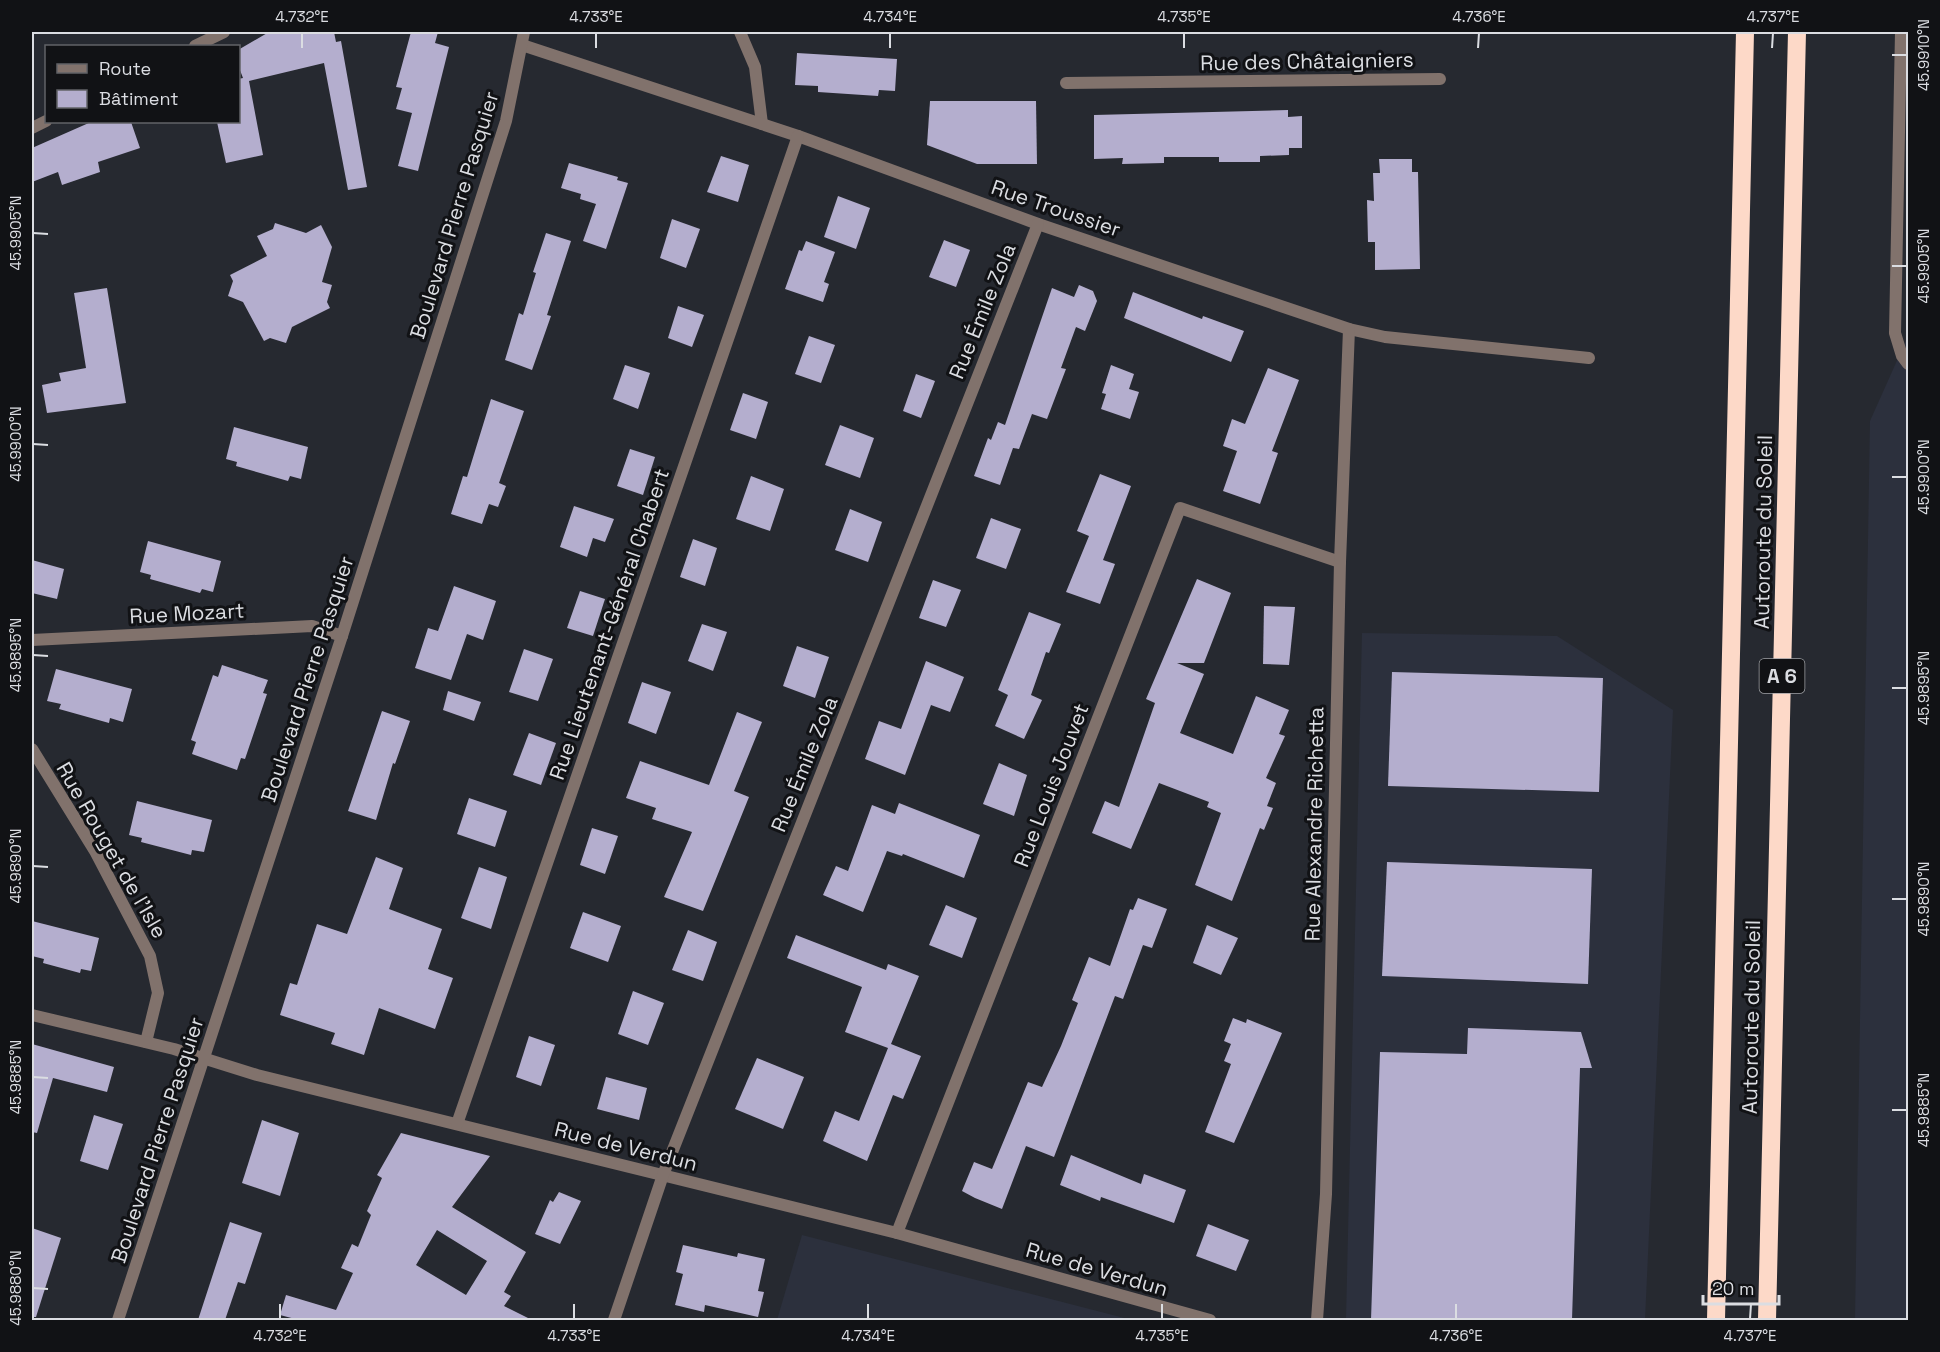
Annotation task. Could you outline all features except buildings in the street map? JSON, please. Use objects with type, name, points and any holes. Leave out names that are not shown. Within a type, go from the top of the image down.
[{"type":"highway","name":"Autoroute du Soleil","points":[[1716,1320],[1745,32]]},
{"type":"highway","name":"Autoroute du Soleil","points":[[1767,1320],[1797,32]]},
{"type":"street","points":[[197,45],[224,32]]},
{"type":"street","name":"Boulevard Pierre Pasquier","points":[[118,1320],[342,636],[506,121],[522,45],[522,32]]},
{"type":"street","points":[[740,32],[755,67],[762,124]]},
{"type":"street","points":[[1901,32],[1895,333],[1902,356],[1908,364]]},
{"type":"street","name":"Rue Troussier","points":[[522,45],[798,136],[1038,224],[1349,328],[1385,337],[1589,358]]},
{"type":"street","name":"Rue des Châtaigniers","points":[[1066,83],[1440,79]]},
{"type":"street","name":"Rue Lieutenant-Général Chabert","points":[[457,1124],[798,136]]},
{"type":"street","name":"Rue Émile Zola","points":[[614,1320],[663,1175],[1038,224]]},
{"type":"street","name":"Rue Alexandre Richetta","points":[[1317,1320],[1326,1194],[1340,562],[1349,328]]},
{"type":"street","name":"Rue Louis Jouvet","points":[[897,1233],[1180,508],[1340,562]]},
{"type":"street","name":"Rue Mozart","points":[[32,640],[312,626],[342,636]]},
{"type":"street","name":"Rue Rouget de l'Isle","points":[[32,749],[95,851],[150,956],[158,993],[146,1042]]},
{"type":"street","name":"Rue de Verdun","points":[[32,1015],[146,1042],[257,1075],[897,1233],[1210,1320]]},
{"type":"shaded area","points":[[1908,336],[1908,1320],[1855,1320],[1870,421]]},
{"type":"shaded area","points":[[1362,633],[1557,636],[1673,710],[1645,1320],[1346,1320]]},
{"type":"shaded area","points":[[802,1235],[1132,1320],[777,1320]]}]
